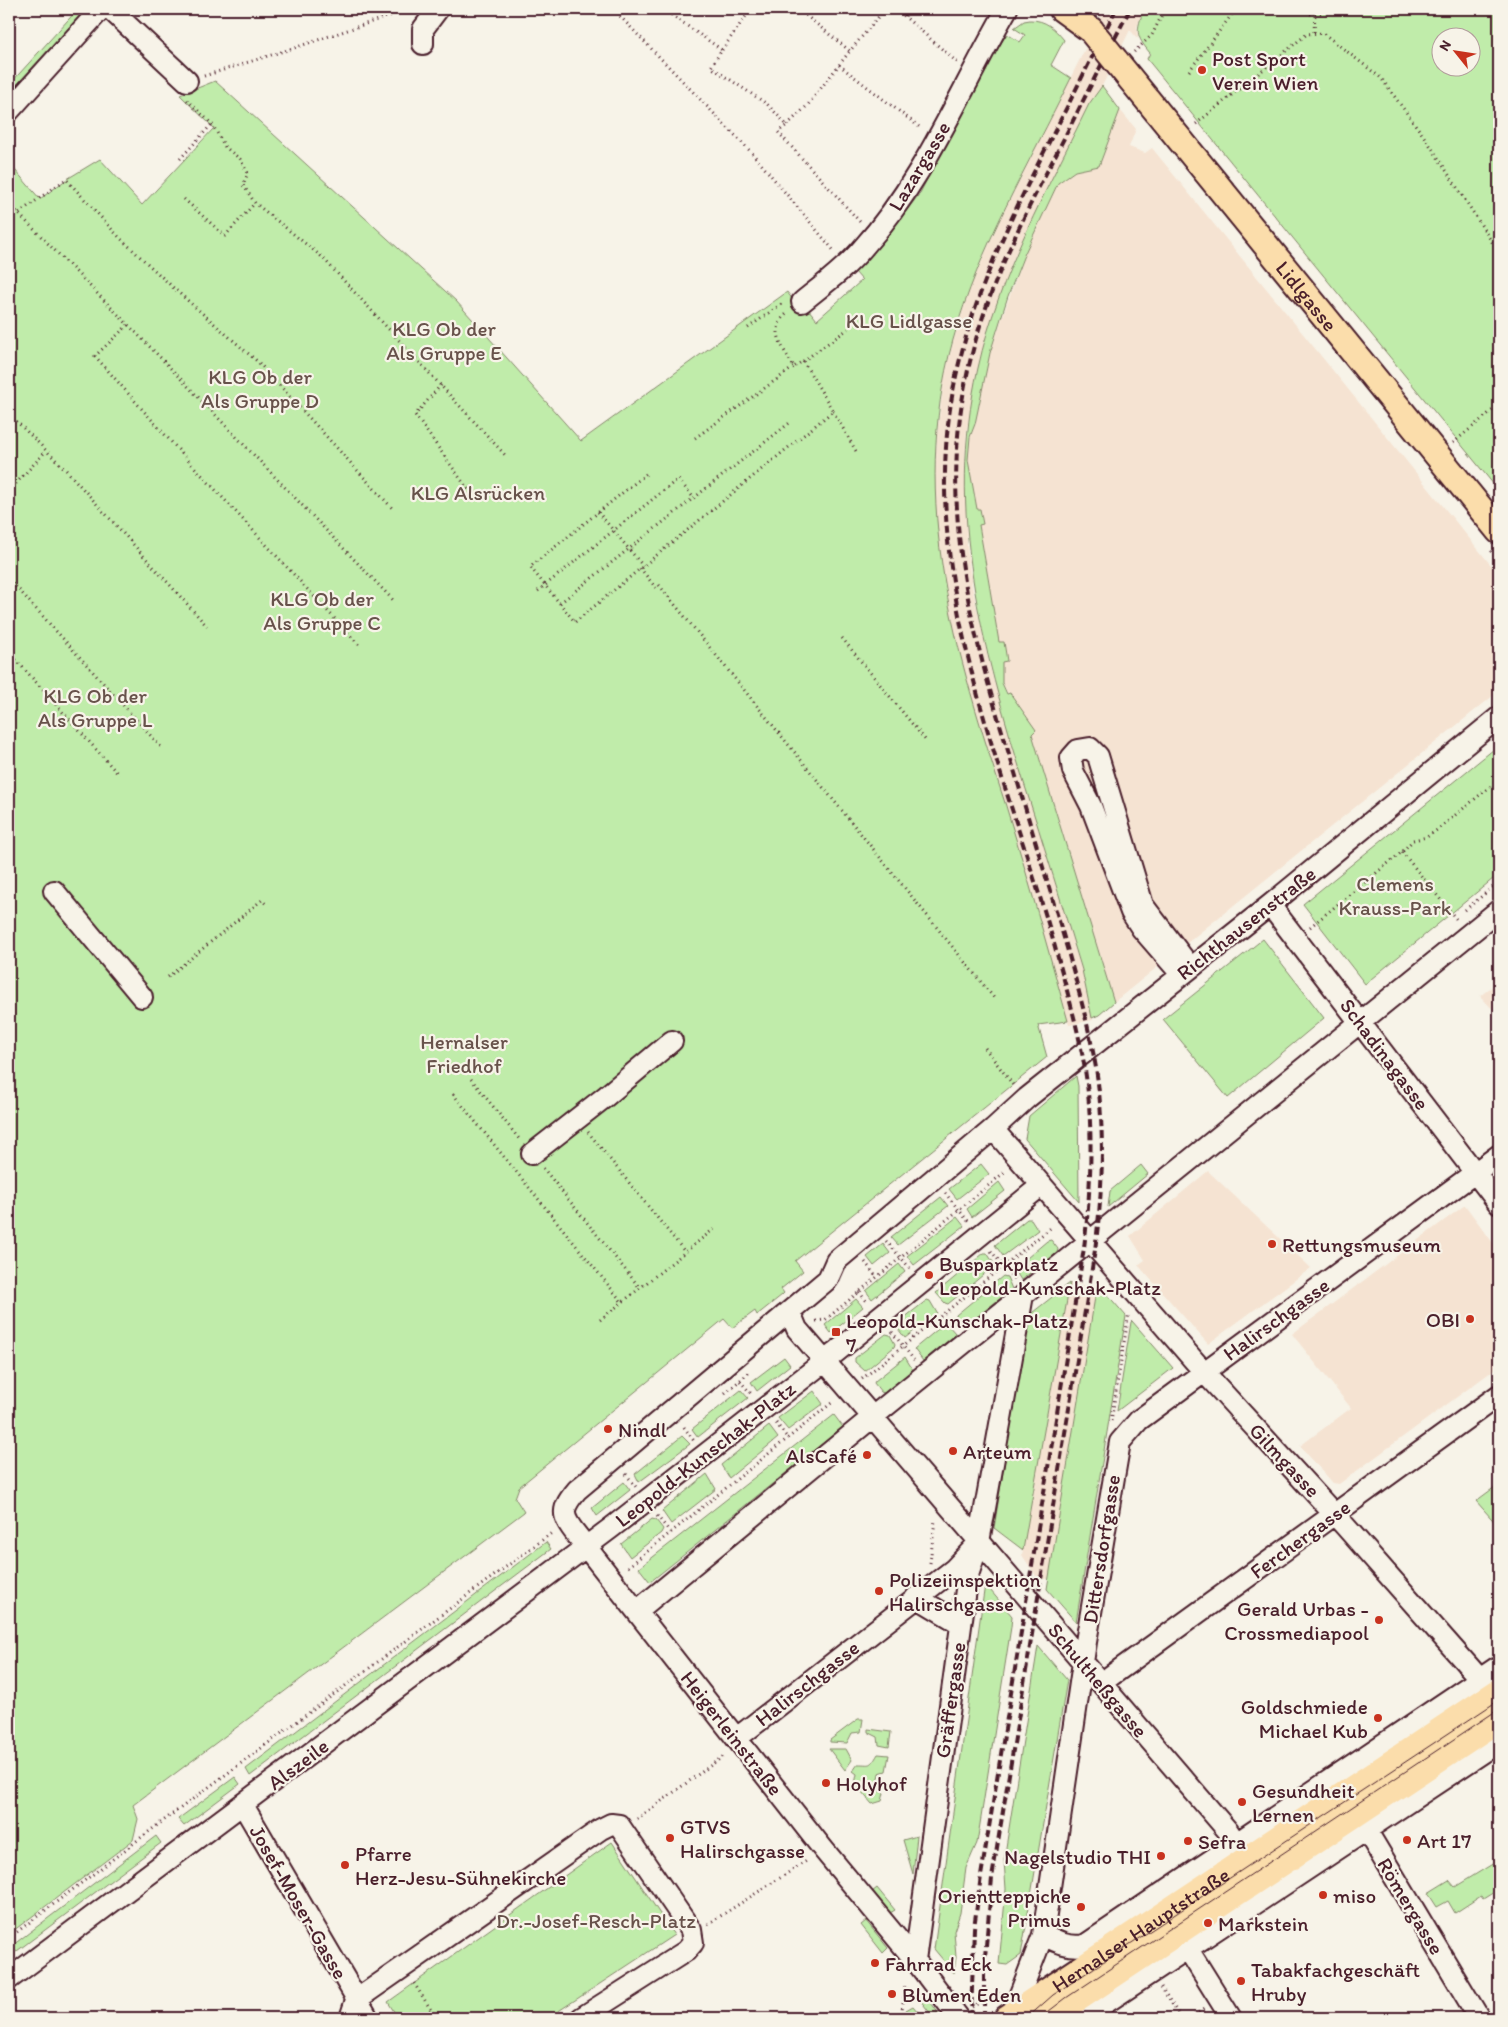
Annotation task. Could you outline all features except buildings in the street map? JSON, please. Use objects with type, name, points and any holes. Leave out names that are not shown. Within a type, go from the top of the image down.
[{"type":"main road","points":[[1062,9],[1089,24]]},
{"type":"main road","name":"Lidlgasse","points":[[1089,24],[1123,57],[1499,530]]},
{"type":"main road","name":"Hernalser Hauptstraße","points":[[1353,1811],[1495,1692]]},
{"type":"main road","name":"Hernalser Hauptstraße","points":[[1049,2018],[1175,1929],[1249,1861],[1353,1811],[1499,1719]]},
{"type":"main road","name":"Hernalser Hauptstraße","points":[[1014,2011],[1175,1929]]},
{"type":"street","points":[[9,111],[101,9]]},
{"type":"street","points":[[110,9],[187,90]]},
{"type":"street","points":[[423,44],[423,29],[438,9]]},
{"type":"street","name":"Lazargasse","points":[[796,300],[862,250],[898,204],[922,166],[1007,9]]},
{"type":"street","name":"Richthausenstraße","points":[[993,1130],[1027,1098],[1270,905],[1499,717]]},
{"type":"street","points":[[1090,748],[1098,756],[1109,786],[1116,820],[1143,905],[1186,970],[1142,929],[1131,912],[1091,806],[1073,771],[1071,758],[1078,750],[1090,748]]},
{"type":"street","points":[[54,891],[142,997]]},
{"type":"street","name":"Schadinagasse","points":[[1270,905],[1499,1204]]},
{"type":"street","points":[[1090,1240],[993,1130],[836,1261],[828,1279],[793,1320],[577,1490],[568,1501],[564,1510],[566,1522],[637,1611],[872,1417],[1499,910]]},
{"type":"street","points":[[532,1154],[672,1041]]},
{"type":"street","name":"Halirschgasse","points":[[1119,1427],[1204,1372],[1499,1155]]},
{"type":"street","name":"Leopold-Kunschak-Platz","points":[[586,1547],[825,1361],[1042,1185]]},
{"type":"street","name":"Gilmgasse","points":[[1090,1240],[1204,1372],[1495,1692]]},
{"type":"street","name":"Gräffergasse","points":[[915,1960],[968,1575],[979,1542],[1024,1294]]},
{"type":"street","points":[[793,1320],[872,1417]]},
{"type":"street","name":"Ferchergasse","points":[[1101,1683],[1499,1395]]},
{"type":"street","name":"Schultheßgasse","points":[[872,1417],[1084,1662],[1249,1861]]},
{"type":"street","name":"Dittersdorfgasse","points":[[1014,2011],[1043,1935],[1116,1457],[1120,1442],[1119,1427]]},
{"type":"street","name":"Halirschgasse","points":[[737,1738],[954,1569],[979,1542]]},
{"type":"street","name":"Alszeile","points":[[9,1979],[174,1853],[243,1805],[586,1547]]},
{"type":"street","points":[[916,1597],[961,1624]]},
{"type":"street","name":"Heigerleinstraße","points":[[637,1611],[823,1849],[963,2016]]},
{"type":"street","name":"Hernalser Hauptstraße","points":[[1043,1935],[1059,1943],[1074,1947],[1084,1945],[1249,1861],[1495,1692],[1499,1666]]},
{"type":"street","name":"Hernalser Hauptstraße","points":[[1083,2018],[1175,1929],[1353,1811],[1499,1742]]},
{"type":"street","name":"Josef-Moser-Gasse","points":[[243,1805],[353,2009]]},
{"type":"street","name":"Römergasse","points":[[1353,1811],[1479,2018]]},
{"type":"street","points":[[368,2018],[353,2009],[405,1966],[601,1829],[611,1824],[618,1825],[691,1930],[693,1943],[686,1951],[581,2018]]},
{"type":"street","points":[[1175,1929],[1231,2018]]},
{"type":"path","points":[[410,9],[297,48],[187,90],[226,147],[245,166],[248,173],[243,186],[255,203],[322,257],[506,456]]},
{"type":"path","points":[[613,9],[752,153],[837,254]]},
{"type":"path","points":[[663,9],[722,50]]},
{"type":"path","points":[[751,9],[711,67],[767,104],[787,125]]},
{"type":"path","points":[[798,9],[850,51]]},
{"type":"path","points":[[863,226],[778,132],[806,106],[884,9]]},
{"type":"path","points":[[896,9],[958,63]]},
{"type":"path","points":[[905,16],[912,9]]},
{"type":"path","points":[[1123,57],[1152,34],[1165,9]]},
{"type":"path","points":[[1189,71],[1236,9]]},
{"type":"path","points":[[1314,32],[1313,14],[1324,13],[1329,9]]},
{"type":"path","points":[[1192,119],[1197,124],[1307,34],[1314,32],[1323,33],[1381,78],[1428,142],[1499,253]]},
{"type":"path","points":[[839,65],[924,131]]},
{"type":"path","points":[[180,159],[212,124]]},
{"type":"path","points":[[19,213],[66,179],[119,237],[179,293],[258,362],[392,508]]},
{"type":"path","points":[[184,199],[224,236],[255,203]]},
{"type":"path","points":[[9,204],[395,602]]},
{"type":"path","points":[[748,328],[796,300]]},
{"type":"path","points":[[794,367],[782,347],[777,326],[796,300]]},
{"type":"path","points":[[128,325],[95,356],[174,445],[359,645]]},
{"type":"path","points":[[695,438],[848,329]]},
{"type":"path","points":[[803,361],[856,451]]},
{"type":"path","points":[[441,385],[415,415],[475,499]]},
{"type":"path","points":[[1452,444],[1499,405]]},
{"type":"path","points":[[646,474],[530,567],[575,622],[832,412]]},
{"type":"path","points":[[9,414],[84,489],[207,626]]},
{"type":"path","points":[[560,603],[792,421]]},
{"type":"path","points":[[9,491],[46,450]]},
{"type":"path","points":[[538,591],[678,479],[693,497]]},
{"type":"path","points":[[598,512],[994,998]]},
{"type":"path","points":[[9,578],[160,747]]},
{"type":"path","points":[[842,638],[927,742]]},
{"type":"path","points":[[9,652],[119,775]]},
{"type":"path","points":[[1296,939],[1402,852],[1413,840],[1426,837],[1437,830],[1498,782],[1499,777]]},
{"type":"path","points":[[1402,852],[1456,918]]},
{"type":"path","points":[[168,977],[262,900],[267,905]]},
{"type":"path","points":[[985,1048],[1015,1087]]},
{"type":"path","points":[[471,1079],[640,1288]]},
{"type":"path","points":[[453,1094],[622,1302]]},
{"type":"path","points":[[576,1118],[685,1252]]},
{"type":"path","points":[[793,1320],[807,1322],[825,1320],[1000,1177],[1019,1158]]},
{"type":"path","points":[[944,1193],[970,1222]]},
{"type":"path","points":[[600,1320],[714,1229]]},
{"type":"path","points":[[886,1240],[912,1270]]},
{"type":"path","points":[[988,1246],[1024,1294]]},
{"type":"path","points":[[863,1259],[877,1278]]},
{"type":"path","points":[[859,1292],[870,1305]]},
{"type":"path","points":[[1119,1427],[1129,1313]]},
{"type":"path","points":[[888,1328],[926,1374]]},
{"type":"path","points":[[740,1381],[754,1397]]},
{"type":"path","points":[[773,1420],[788,1438]]},
{"type":"path","points":[[684,1427],[696,1444]]},
{"type":"path","points":[[625,1474],[638,1489]]},
{"type":"path","points":[[655,1513],[671,1533]]},
{"type":"path","points":[[930,1567],[935,1519]]},
{"type":"path","points":[[9,1938],[147,1833],[566,1522]]},
{"type":"path","name":"Halirschgasse","points":[[634,1822],[723,1758],[737,1738]]},
{"type":"path","points":[[704,1926],[823,1849]]},
{"type":"path","points":[[405,1966],[436,2018]]},
{"type":"path","points":[[901,2018],[905,1987]]},
{"type":"path","points":[[1163,1990],[1181,2018]]},
{"type":"path","points":[[963,2016],[974,2005],[1014,2011]]},
{"type":"path","points":[[1190,2018],[1201,2011]]},
{"type":"shaded area","points":[[1105,9],[1144,9],[1137,27],[1138,39],[1130,30],[1102,86],[1089,104],[1013,260],[985,340],[978,368],[967,429],[965,463],[967,548],[972,586],[991,671],[1082,971],[1093,1020],[1069,1025],[1006,807],[981,733],[955,635],[944,588],[938,545],[934,484],[937,434],[944,379],[969,290],[1000,219]]},
{"type":"shaded area","points":[[1120,110],[1136,129],[1129,147],[1145,153],[1152,148],[1499,575],[1499,691],[1114,1002],[1032,734],[1002,683],[1002,662],[1007,661],[999,642],[979,525],[983,524],[980,509],[977,509],[968,460],[970,437],[975,424],[990,353],[1024,255],[1058,183],[1075,171],[1099,166]]},
{"type":"shaded area","points":[[1499,981],[1499,1016],[1480,996]]},
{"type":"shaded area","points":[[1208,1171],[1311,1268],[1208,1344],[1138,1265],[1145,1260],[1130,1236]]},
{"type":"shaded area","name":"OBI","points":[[1465,1205],[1499,1251],[1499,1366],[1339,1484],[1333,1483],[1300,1446],[1351,1408],[1292,1334]]},
{"type":"shaded area","points":[[1070,1283],[1094,1287],[1096,1291],[1050,1577],[1048,1579],[1038,1579],[1022,1555]]},
{"type":"green space","points":[[78,9],[85,10],[9,93],[9,85]]},
{"type":"green space","points":[[1144,9],[1499,9],[1499,491],[1147,59],[1150,53],[1139,37],[1138,28]]},
{"type":"green space","name":"Hernalser Friedhof","points":[[1024,21],[1041,21],[1057,32],[1064,40],[1051,65],[1071,78],[1006,206],[976,272],[953,340],[940,400],[935,460],[937,518],[944,576],[955,634],[970,691],[1022,859],[1068,1021],[1038,1025],[1047,1057],[795,1261],[803,1271],[781,1289],[784,1293],[782,1295],[757,1315],[755,1311],[732,1328],[724,1319],[519,1487],[515,1498],[524,1512],[133,1805],[138,1819],[133,1840],[9,1934],[9,163],[40,199],[67,179],[100,159],[142,205],[214,128],[180,95],[215,81],[456,301],[581,441],[787,292],[799,308],[804,304],[817,320],[862,280],[855,272],[889,234],[920,193],[983,71],[1007,34],[1020,42],[1025,35],[1014,28]]},
{"type":"green space","points":[[1102,86],[1120,110],[1099,166],[1075,171],[1058,183],[1024,255],[1008,296],[990,353],[975,424],[970,437],[968,460],[977,509],[980,509],[983,524],[979,525],[999,642],[1004,642],[1007,661],[1002,662],[1002,683],[1007,694],[1010,693],[1036,730],[1032,734],[1114,1002],[1099,1015],[1092,1018],[1082,970],[994,681],[982,630],[967,527],[965,475],[969,422],[978,368],[998,299],[1041,201],[1089,104]]},
{"type":"green space","name":"Clemens Krauss-Park","points":[[1499,745],[1499,874],[1365,984],[1303,904]]},
{"type":"green space","points":[[1263,939],[1324,1018],[1228,1098],[1163,1019]]},
{"type":"green space","points":[[1076,1076],[1078,1086],[1079,1202],[1025,1139],[1029,1116]]},
{"type":"green space","points":[[981,1164],[989,1174],[957,1199],[949,1189]]},
{"type":"green space","points":[[1141,1165],[1148,1174],[1108,1207],[1110,1191]]},
{"type":"green space","points":[[999,1182],[1005,1191],[972,1217],[967,1209]]},
{"type":"green space","points":[[941,1197],[948,1206],[898,1245],[891,1237]]},
{"type":"green space","points":[[957,1217],[964,1226],[914,1265],[907,1256]]},
{"type":"green space","points":[[1027,1219],[1031,1219],[1038,1230],[1003,1256],[995,1245]]},
{"type":"green space","points":[[1051,1240],[1058,1249],[1057,1253],[1021,1280],[1014,1269],[1047,1241]]},
{"type":"green space","points":[[883,1244],[890,1253],[874,1266],[867,1257]]},
{"type":"green space","points":[[984,1253],[987,1253],[995,1265],[948,1304],[945,1303],[936,1293]]},
{"type":"green space","points":[[899,1264],[905,1272],[872,1299],[866,1291]]},
{"type":"green space","points":[[1003,1276],[1007,1277],[1012,1289],[964,1327],[956,1318],[956,1315]]},
{"type":"green space","points":[[1070,1283],[1023,1550],[994,1528],[1028,1316]]},
{"type":"green space","points":[[1096,1291],[1106,1293],[1126,1316],[1076,1622],[1047,1589]]},
{"type":"green space","points":[[856,1299],[863,1307],[831,1333],[825,1325]]},
{"type":"green space","points":[[927,1300],[930,1301],[937,1313],[905,1338],[895,1325]]},
{"type":"green space","points":[[1131,1322],[1173,1368],[1117,1411]]},
{"type":"green space","points":[[944,1324],[947,1324],[956,1334],[923,1361],[914,1349]]},
{"type":"green space","points":[[886,1334],[890,1335],[895,1344],[894,1347],[865,1371],[855,1362],[855,1358]]},
{"type":"green space","points":[[784,1357],[790,1365],[757,1391],[751,1382]]},
{"type":"green space","points":[[905,1357],[913,1370],[884,1393],[881,1392],[874,1383],[875,1381]]},
{"type":"green space","points":[[741,1390],[748,1398],[698,1437],[692,1429]]},
{"type":"green space","points":[[814,1391],[823,1404],[788,1430],[778,1418]]},
{"type":"green space","points":[[834,1415],[843,1427],[650,1582],[639,1568]]},
{"type":"green space","points":[[769,1426],[778,1438],[729,1478],[721,1465]]},
{"type":"green space","points":[[682,1436],[690,1444],[639,1482],[635,1474]]},
{"type":"green space","points":[[707,1474],[716,1489],[671,1524],[662,1511]]},
{"type":"green space","points":[[624,1482],[630,1490],[597,1516],[592,1508]]},
{"type":"green space","points":[[1499,1484],[1499,1527],[1476,1501]]},
{"type":"green space","points":[[652,1519],[656,1520],[663,1529],[661,1533],[630,1557],[621,1544]]},
{"type":"green space","points":[[546,1542],[551,1549],[250,1776],[246,1769]]},
{"type":"green space","points":[[985,1584],[1012,1616],[977,1843],[966,1868],[960,1913],[954,1931],[956,1957],[954,1973],[934,1949]]},
{"type":"green space","points":[[1038,1646],[1067,1680],[1021,1955],[1007,1965],[999,1964],[1006,1889],[1004,1860]]},
{"type":"green space","points":[[858,1719],[863,1719],[861,1732],[852,1733],[847,1743],[830,1742],[830,1740]]},
{"type":"green space","points":[[868,1729],[891,1732],[889,1747],[879,1745],[878,1737],[868,1732]]},
{"type":"green space","points":[[829,1749],[846,1749],[852,1760],[845,1770]]},
{"type":"green space","points":[[878,1754],[889,1755],[886,1771],[879,1773],[876,1789],[884,1793],[882,1801],[872,1804],[855,1784],[857,1774],[853,1771],[858,1764],[872,1763]]},
{"type":"green space","points":[[235,1777],[240,1784],[184,1826],[178,1819]]},
{"type":"green space","points":[[156,1836],[161,1843],[9,1957],[9,1948]]},
{"type":"green space","points":[[917,1836],[913,1874],[903,1840]]},
{"type":"green space","name":"Dr.-Josef-Resch-Platz","points":[[612,1842],[674,1935],[548,2018],[398,2018],[388,2002]]},
{"type":"green space","points":[[1499,1860],[1499,1889],[1483,1899],[1481,1896],[1455,1913],[1448,1901],[1437,1907],[1428,1893],[1449,1880],[1455,1887]]},
{"type":"green space","points":[[877,1888],[895,1910],[890,1913],[872,1892]]},
{"type":"green space","points":[[866,1921],[888,1948],[883,1953],[861,1925]]},
{"type":"green space","points":[[926,1996],[942,2018],[934,2018],[920,2000]]},
{"type":"green space","points":[[913,2006],[923,2018],[905,2018],[906,2010]]},
{"type":"tram line","points":[[1027,2018],[1053,1995],[1499,1700]]},
{"type":"tram line","points":[[1040,2018],[1066,1998],[1499,1709]]},
{"type":"railway","points":[[971,2018],[974,1928],[981,1876],[1084,1248],[1091,1151],[1086,1074],[1074,1019],[1055,947],[975,685],[960,618],[949,551],[945,483],[949,416],[964,344],[987,275],[1033,175],[1116,9]]},
{"type":"railway","points":[[984,2018],[984,1968],[992,1878],[1095,1250],[1100,1204],[1102,1136],[1096,1068],[1083,1008],[1067,948],[1000,726],[975,631],[959,537],[956,489],[958,440],[964,390],[979,328],[989,298],[1027,211],[1130,9]]},
{"type":"place","name":"Post Sport Verein Wien","points":[[1202,70]]},
{"type":"place","name":"Rettungsmuseum","points":[[1272,1244]]},
{"type":"place","name":"Busparkplatz Leopold-Kunschak-Platz","points":[[929,1275]]},
{"type":"place","name":"OBI","points":[[1470,1319]]},
{"type":"place","name":"Leopold-Kunschak-Platz 7","points":[[836,1332]]},
{"type":"place","name":"Nindl","points":[[608,1429]]},
{"type":"place","name":"Arteum","points":[[953,1451]]},
{"type":"place","name":"AlsCafé","points":[[867,1455]]},
{"type":"place","name":"Polizeiinspektion Halirschgasse","points":[[879,1591]]},
{"type":"place","name":"Gerald Urbas - Crossmediapool","points":[[1379,1620]]},
{"type":"place","name":"Goldschmiede Michael Kub","points":[[1378,1718]]},
{"type":"place","name":"Holyhof","points":[[826,1783]]},
{"type":"place","name":"Gesundheit Lernen","points":[[1242,1802]]},
{"type":"place","name":"GTVS Halirschgasse","points":[[670,1838]]},
{"type":"place","name":"Art 17","points":[[1407,1840]]},
{"type":"place","name":"Sefra","points":[[1188,1841]]},
{"type":"place","name":"Nagelstudio THI","points":[[1161,1856]]},
{"type":"place","name":"Pfarre Herz-Jesu-Sühnekirche","points":[[345,1865]]},
{"type":"place","name":"miso","points":[[1323,1895]]},
{"type":"place","name":"Orientteppiche Primus","points":[[1081,1907]]},
{"type":"place","name":"Markstein","points":[[1208,1923]]},
{"type":"place","name":"Fahrrad Eck","points":[[875,1963]]},
{"type":"place","name":"Tabakfachgeschäft Hruby","points":[[1241,1981]]},
{"type":"place","name":"Blumen Eden","points":[[892,1994]]},
{"type":"park label","name":"KLG Lidlgasse","points":[[909,320]]},
{"type":"park label","name":"KLG Ob der Als Gruppe E","points":[[444,340]]},
{"type":"park label","name":"KLG Ob der Als Gruppe D","points":[[260,388]]},
{"type":"park label","name":"KLG Alsrücken","points":[[478,492]]},
{"type":"park label","name":"KLG Ob der Als Gruppe C","points":[[322,610]]},
{"type":"park label","name":"KLG Ob der Als Gruppe L","points":[[95,707]]}]
